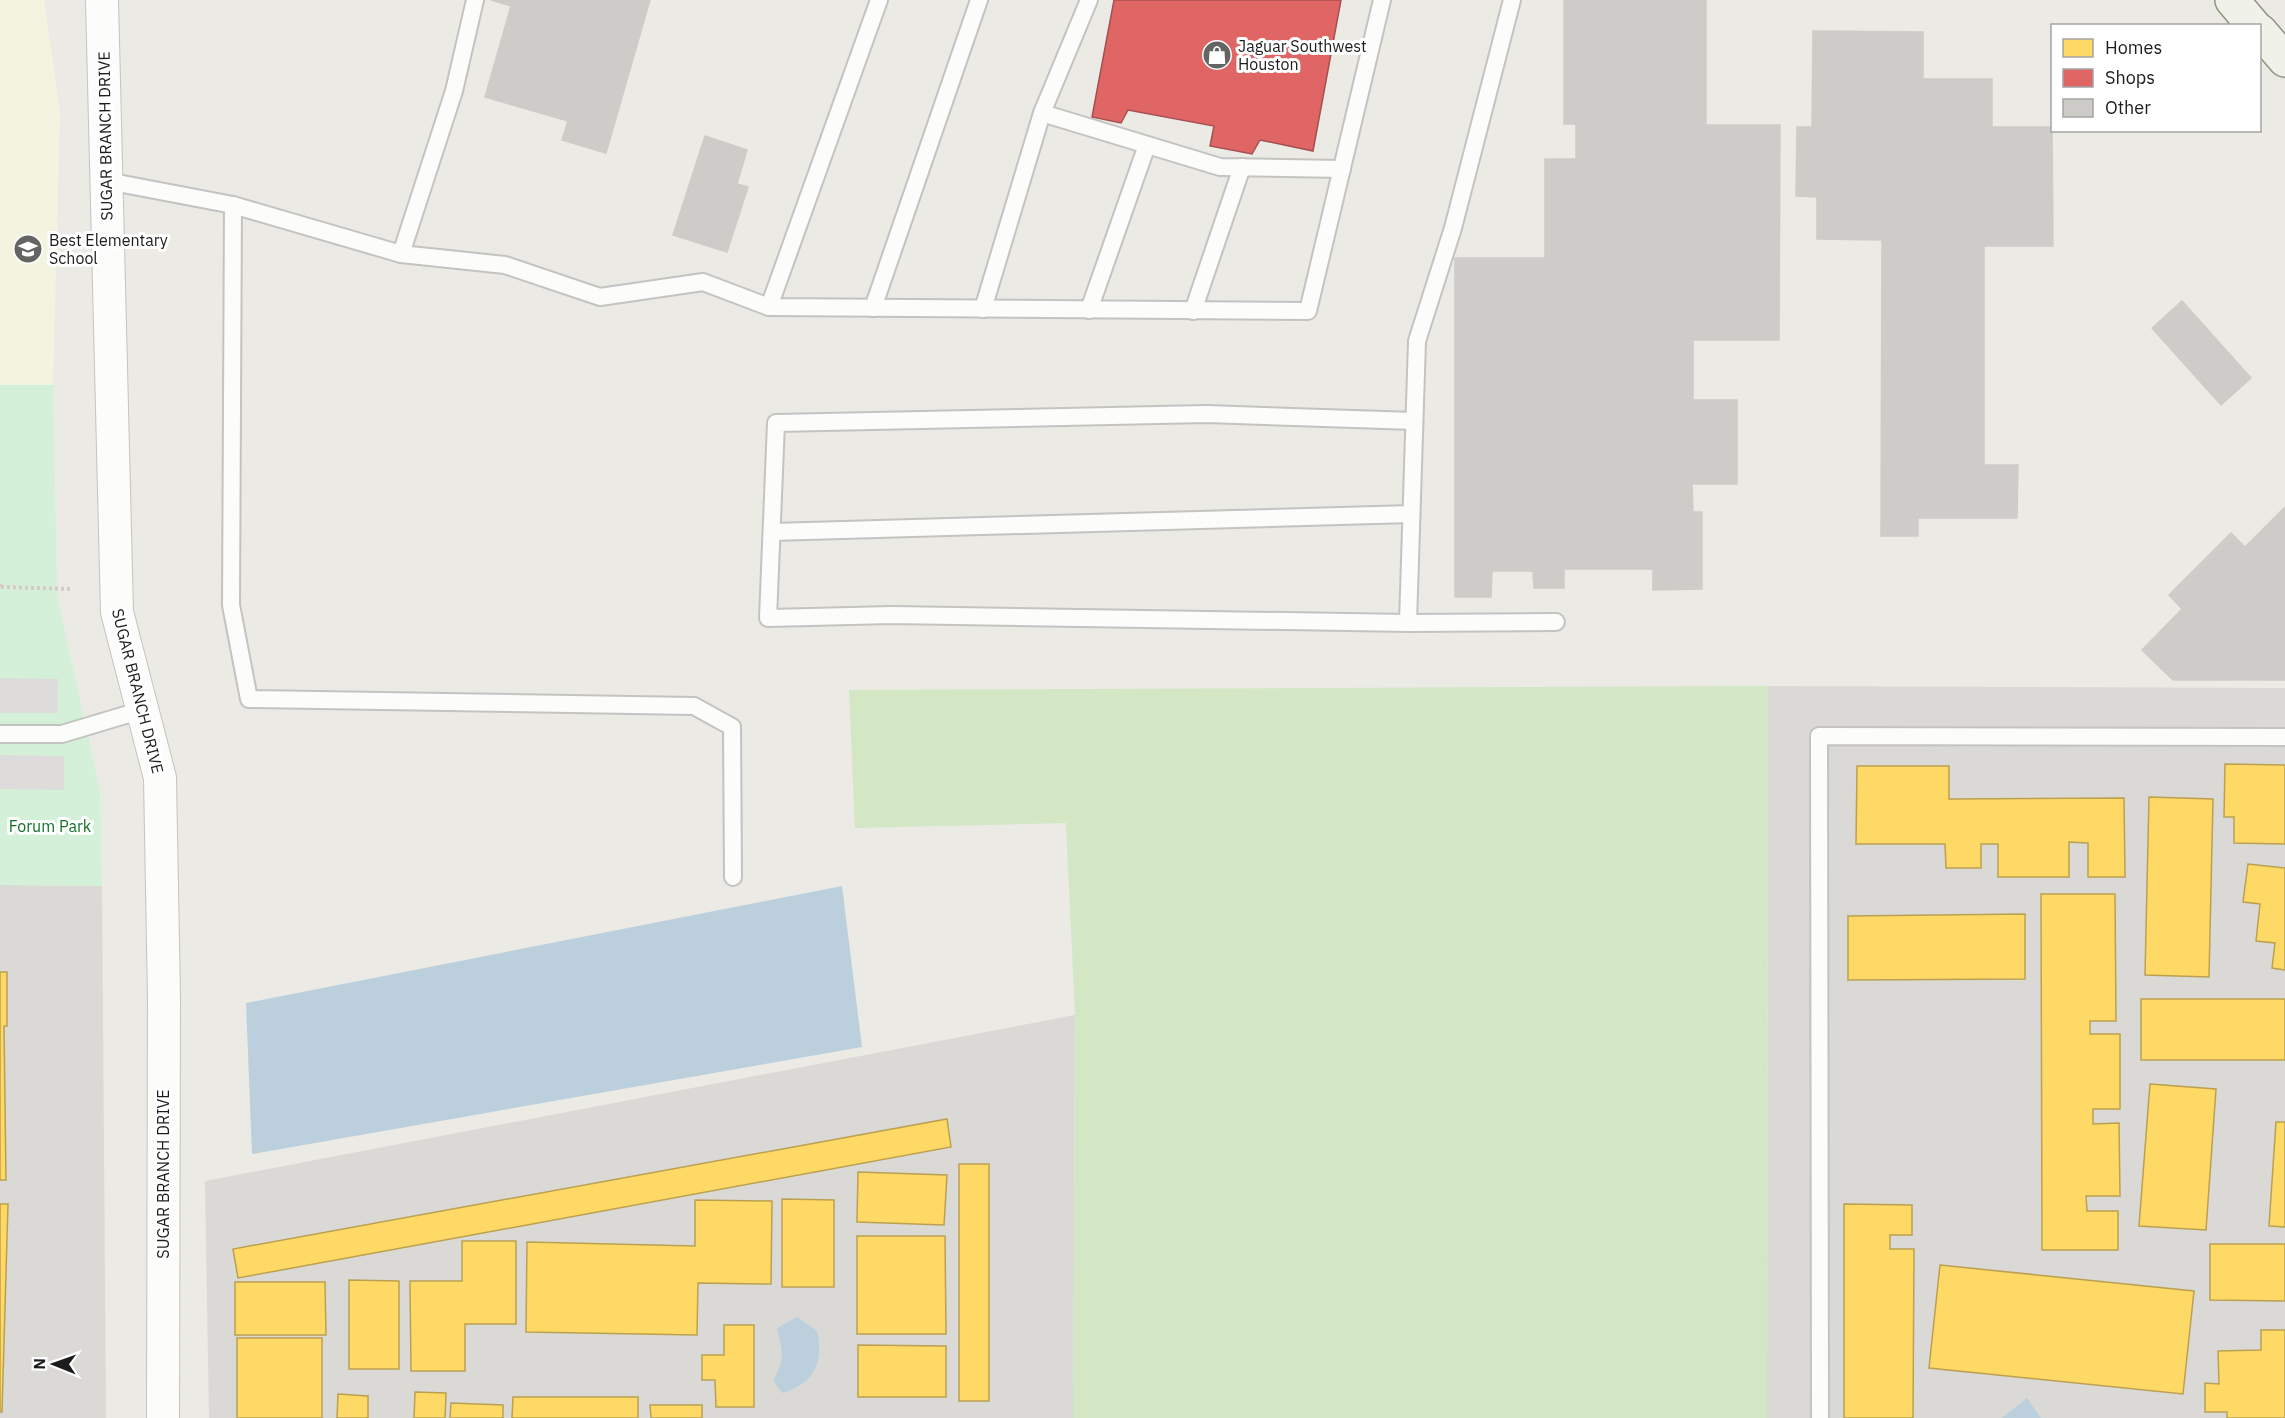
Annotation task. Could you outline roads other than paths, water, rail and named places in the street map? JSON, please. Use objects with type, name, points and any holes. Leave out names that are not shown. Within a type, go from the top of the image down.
[{"type":"main road","points":[[2232,0],[2252,24]]},
{"type":"main road","points":[[2261,33],[2285,60]]},
{"type":"street","name":"SUGAR BRANCH DRIVE","points":[[102,0],[117,612],[160,778],[164,999],[163,1418]]},
{"type":"lane","points":[[401,254],[454,91],[475,0]]},
{"type":"lane","points":[[769,307],[879,0]]},
{"type":"lane","points":[[873,308],[979,0]]},
{"type":"lane","points":[[983,309],[1042,113],[1089,0]]},
{"type":"lane","points":[[107,181],[233,205],[401,254],[506,265],[600,297],[703,282],[769,307],[1308,311],[1382,0]]},
{"type":"lane","points":[[1408,623],[1417,341],[1454,228],[1512,0]]},
{"type":"lane","points":[[1042,113],[1220,167],[1342,169]]},
{"type":"lane","points":[[1089,310],[1147,145]]},
{"type":"lane","points":[[1193,311],[1242,167]]},
{"type":"lane","points":[[233,205],[231,604],[249,699],[694,706],[732,727],[733,877]]},
{"type":"lane","points":[[1414,421],[1206,414],[776,423],[768,618],[892,615],[1408,623],[1556,622]]},
{"type":"lane","points":[[772,532],[1411,514]]},
{"type":"lane","points":[[0,734],[62,734],[142,710]]},
{"type":"lane","points":[[1820,1418],[1819,736],[2285,736]]},
{"type":"water","points":[[842,886],[862,1047],[252,1154],[246,1003]]},
{"type":"water","points":[[797,1317],[817,1331],[819,1353],[814,1370],[809,1377],[794,1389],[783,1393],[777,1387],[774,1379],[782,1360],[777,1328]]},
{"type":"water","points":[[2027,1398],[2041,1418],[2002,1418]]},
{"type":"place","name":"Jaguar Southwest Houston","points":[[1217,55]]},
{"type":"place","name":"Best Elementary School","points":[[28,249]]},
{"type":"park label","name":"Forum Park","points":[[50,826]]}]
